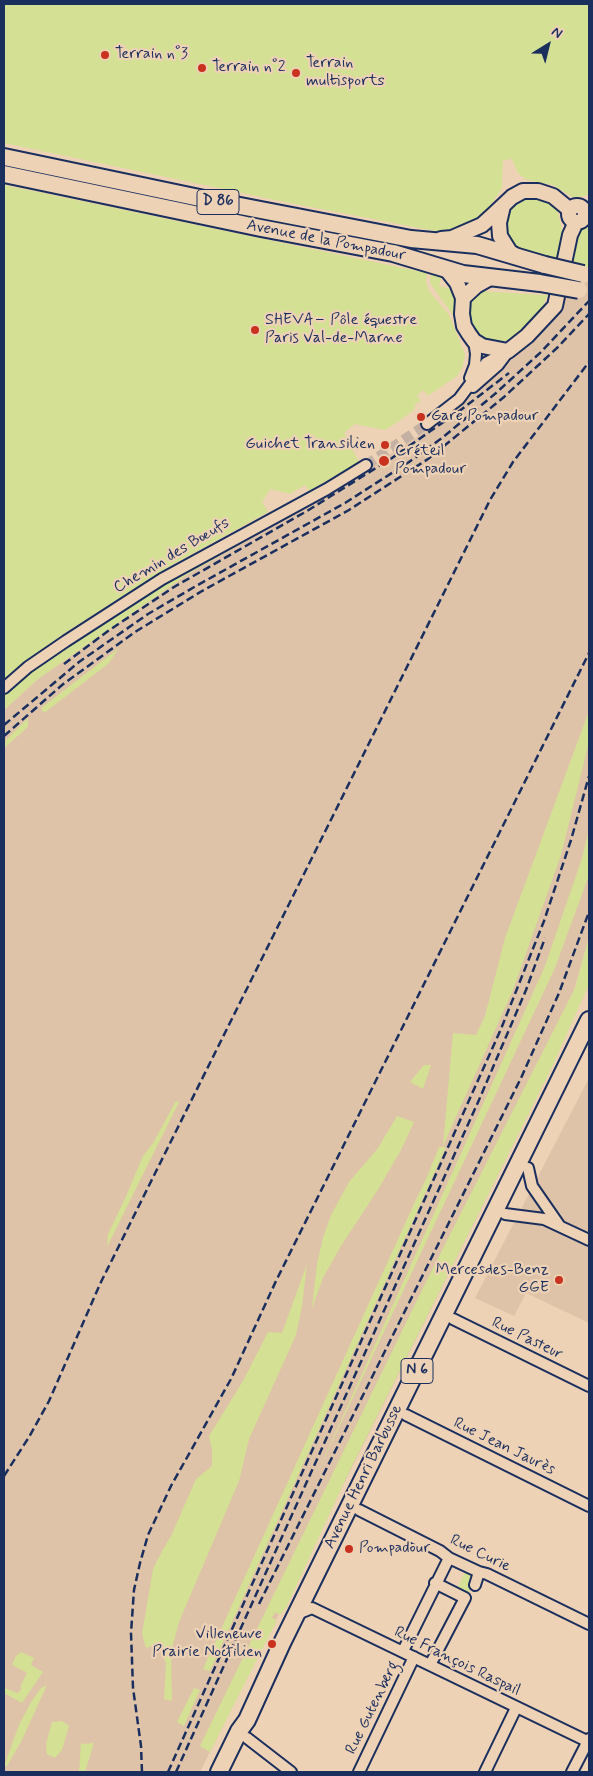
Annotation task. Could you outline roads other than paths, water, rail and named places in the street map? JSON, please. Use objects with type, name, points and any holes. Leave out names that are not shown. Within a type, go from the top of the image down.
[{"type":"main road","name":"Avenue de la Pompadour","points":[[4,157],[218,202],[412,239],[477,245],[524,261],[589,275]]},
{"type":"main road","name":"Avenue de la Pompadour","points":[[4,174],[261,228],[393,253],[463,274],[540,283],[589,292]]},
{"type":"main road","name":"Avenue Henri Barbusse","points":[[230,1772],[304,1611],[589,1020]]},
{"type":"main road","name":"Avenue Henri Barbusse","points":[[218,1772],[359,1510],[589,1046]]},
{"type":"main road","points":[[247,1720],[245,1734],[247,1738]]},
{"type":"street","points":[[427,424],[479,383],[498,365],[508,351],[527,336],[555,306],[570,235],[580,213],[553,196],[530,190],[516,194],[482,224],[464,234],[452,238],[433,240]]},
{"type":"street","points":[[503,205],[499,223],[500,236],[510,252],[524,261]]},
{"type":"street","points":[[446,269],[457,283],[463,298],[462,314],[464,326],[474,341],[476,354],[475,365],[464,393]]},
{"type":"street","points":[[463,298],[476,286],[492,278]]},
{"type":"street","points":[[474,341],[488,348],[508,351]]},
{"type":"street","name":"Chemin des Bœufs","points":[[4,688],[28,667],[162,579],[327,489],[366,465]]},
{"type":"street","points":[[528,1168],[532,1186],[560,1225]]},
{"type":"street","points":[[505,1214],[544,1219],[589,1240]]},
{"type":"street","name":"Rue Pasteur","points":[[453,1319],[589,1386]]},
{"type":"street","name":"Rue Jean Jaurès","points":[[406,1415],[589,1506]]},
{"type":"street","name":"Rue Curie","points":[[359,1510],[440,1551],[449,1558],[487,1574],[589,1624]]},
{"type":"street","points":[[403,1651],[449,1558]]},
{"type":"street","points":[[475,1585],[479,1572]]},
{"type":"street","points":[[430,1665],[464,1598],[436,1583]]},
{"type":"street","name":"Rue François Raspail","points":[[304,1611],[403,1651],[516,1708],[589,1741]]},
{"type":"street","name":"Rue Gutenberg","points":[[359,1772],[414,1657]]},
{"type":"street","points":[[485,1772],[516,1708]]},
{"type":"street","points":[[247,1738],[291,1772]]},
{"type":"street","points":[[572,1772],[589,1741]]},
{"type":"tunnel","points":[[366,465],[427,424]]},
{"type":"railway","points":[[4,725],[79,662],[148,614],[345,503],[409,462],[442,438],[496,393],[541,352],[589,301]]},
{"type":"railway","points":[[4,736],[62,685],[135,632],[202,591],[349,510],[428,459],[504,397],[558,347],[589,314]]},
{"type":"railway","points":[[4,1476],[49,1401],[100,1284],[490,500],[513,462],[589,362]]},
{"type":"railway","points":[[64,664],[108,631],[174,587],[307,511],[392,458],[462,409],[509,373]]},
{"type":"railway","points":[[142,1772],[141,1746],[133,1688],[131,1633],[134,1590],[148,1535],[171,1486],[231,1379],[276,1281],[589,653]]},
{"type":"railway","points":[[168,1772],[501,1029],[544,921],[571,840],[589,776]]},
{"type":"railway","points":[[259,1604],[521,1078],[559,993],[589,912]]},
{"type":"railway","points":[[176,1772],[479,1100],[526,990],[545,938]]},
{"type":"place","name":"Terrain n°3","points":[[105,55]]},
{"type":"place","name":"Terrain n°2","points":[[202,68]]},
{"type":"place","name":"Terrain multisports","points":[[296,73]]},
{"type":"place","name":"SHEVA– Pôle équestre Paris Val-de-Marne","points":[[255,330]]},
{"type":"place","name":"Gare Pompadour","points":[[421,417]]},
{"type":"place","name":"Guichet Transilien","points":[[385,445]]},
{"type":"place","name":"Créteil Pompadour","points":[[384,461]]},
{"type":"place","name":"Mercesdes-Benz GGE","points":[[559,1280]]},
{"type":"place","name":"Pompadour","points":[[349,1549]]},
{"type":"place","name":"Villeneuve Prairie Noctilien","points":[[272,1644]]}]
